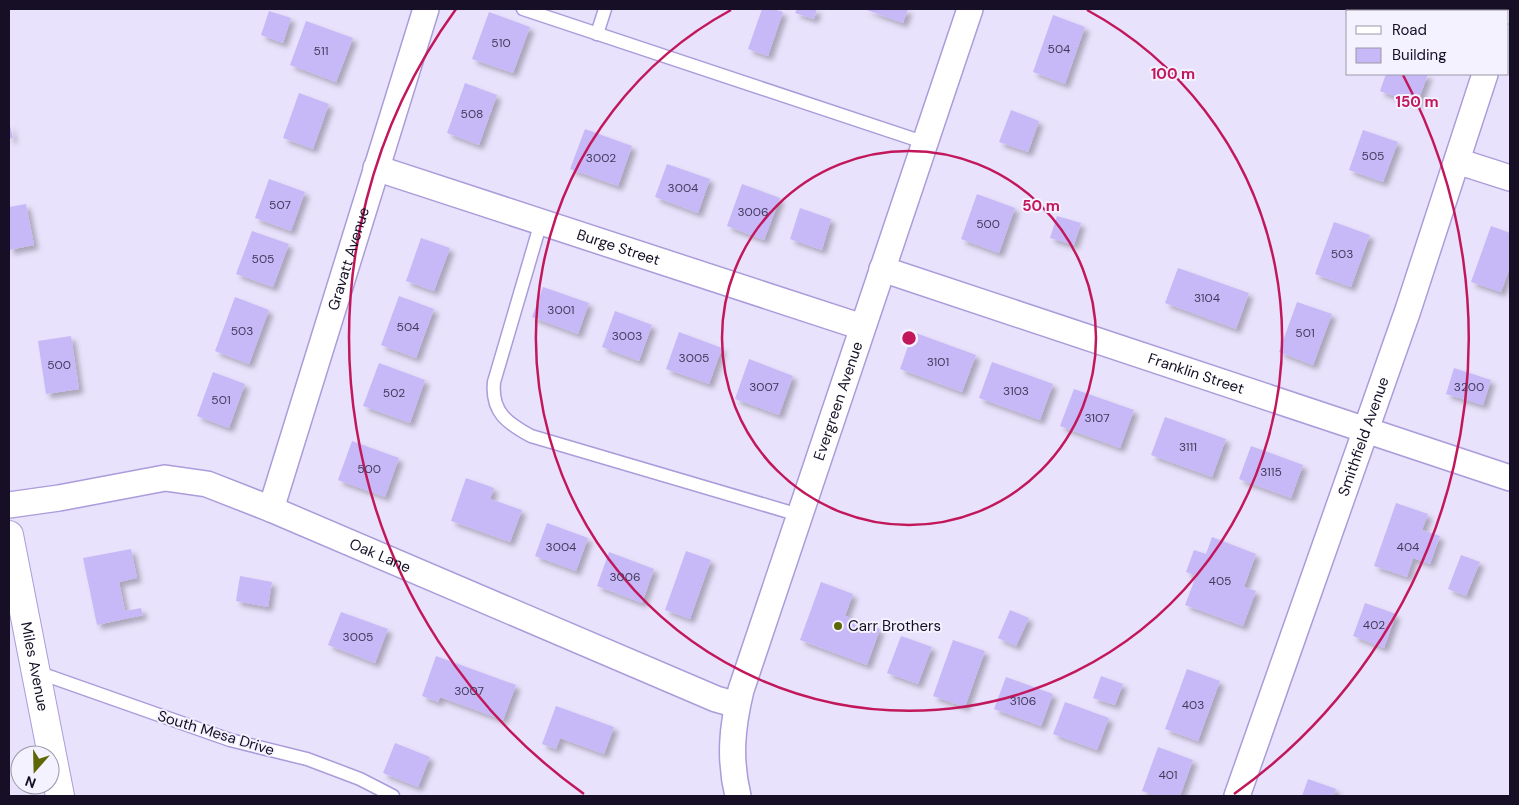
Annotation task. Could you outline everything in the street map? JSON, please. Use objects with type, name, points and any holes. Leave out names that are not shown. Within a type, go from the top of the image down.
[{"type":"street","name":"Gravatt Avenue","points":[[271,509],[426,9]]},
{"type":"street","name":"Evergreen Avenue","points":[[738,796],[732,764],[732,740],[737,705],[799,515],[970,9]]},
{"type":"street","name":"Smithfield Avenue","points":[[1237,796],[1366,430],[1485,75]]},
{"type":"street","points":[[1457,161],[1510,178]]},
{"type":"street","name":"Burge Street","points":[[376,168],[862,327]]},
{"type":"street","name":"Franklin Street","points":[[882,268],[1510,478]]},
{"type":"street","name":"Oak Lane","points":[[9,505],[59,498],[165,478],[207,484],[271,509],[716,699],[737,705]]},
{"type":"street","name":"Miles Avenue","points":[[9,536],[60,796]]},
{"type":"lane","points":[[523,9],[926,143]]},
{"type":"lane","points":[[597,34],[605,9]]},
{"type":"lane","points":[[541,222],[494,382],[493,394],[498,411],[513,426],[531,436],[799,515]]},
{"type":"lane","name":"South Mesa Drive","points":[[37,672],[222,738],[307,759],[360,779],[393,796]]},
{"type":"building","points":[[762,9],[773,9],[783,12],[768,56],[748,49]]},
{"type":"building","points":[[797,9],[817,9],[814,19],[795,13]]},
{"type":"building","points":[[864,9],[908,9],[903,23]]},
{"type":"building","points":[[269,11],[291,18],[283,43],[261,35]]},
{"type":"building","points":[[489,12],[530,27],[513,73],[472,59]]},
{"type":"building","points":[[1053,15],[1085,27],[1065,84],[1033,72]]},
{"type":"building","points":[[306,21],[353,38],[336,82],[290,65]]},
{"type":"building","points":[[1386,75],[1428,75],[1417,104],[1380,91]]},
{"type":"building","points":[[465,83],[497,95],[479,145],[447,133]]},
{"type":"building","points":[[299,93],[329,104],[313,149],[283,138]]},
{"type":"building","points":[[1011,110],[1039,121],[1028,152],[999,142]]},
{"type":"building","points":[[9,122],[13,138],[9,139]]},
{"type":"building","points":[[585,129],[632,146],[618,186],[570,169]]},
{"type":"building","points":[[1363,130],[1398,142],[1383,182],[1349,170]]},
{"type":"building","points":[[667,164],[710,179],[698,213],[655,197]]},
{"type":"building","points":[[269,179],[305,192],[291,231],[255,218]]},
{"type":"building","points":[[742,184],[780,198],[764,240],[727,226]]},
{"type":"building","points":[[977,194],[1015,208],[999,253],[961,239]]},
{"type":"building","points":[[26,204],[34,245],[9,250],[9,207]]},
{"type":"building","points":[[800,208],[831,219],[822,250],[790,239]]},
{"type":"building","points":[[1057,216],[1081,223],[1074,245],[1050,238]]},
{"type":"building","points":[[1334,222],[1370,235],[1351,287],[1315,274]]},
{"type":"building","points":[[1491,226],[1510,233],[1510,267],[1501,292],[1471,282]]},
{"type":"building","points":[[252,231],[289,244],[273,287],[236,274]]},
{"type":"building","points":[[421,238],[450,248],[434,291],[406,281]]},
{"type":"building","points":[[1178,268],[1249,293],[1236,329],[1165,303]]},
{"type":"building","points":[[543,287],[589,303],[578,334],[532,317]]},
{"type":"building","points":[[399,296],[434,309],[416,358],[381,345]]},
{"type":"building","points":[[235,297],[269,310],[249,364],[215,351]]},
{"type":"building","points":[[1297,302],[1332,314],[1313,365],[1279,352]]},
{"type":"building","points":[[615,311],[652,325],[639,361],[602,347]]},
{"type":"building","points":[[679,332],[722,348],[709,384],[666,369]]},
{"type":"building","points":[[913,332],[976,355],[962,392],[900,369]]},
{"type":"building","points":[[71,336],[79,389],[46,394],[38,341]]},
{"type":"building","points":[[749,359],[793,376],[779,415],[735,399]]},
{"type":"building","points":[[992,362],[1053,384],[1040,420],[979,398]]},
{"type":"building","points":[[379,363],[425,380],[410,423],[363,406]]},
{"type":"building","points":[[1454,368],[1491,380],[1483,405],[1446,394]]},
{"type":"building","points":[[213,372],[245,384],[229,428],[197,416]]},
{"type":"building","points":[[1074,389],[1134,410],[1120,448],[1060,426]]},
{"type":"building","points":[[1165,417],[1226,439],[1212,477],[1151,455]]},
{"type":"building","points":[[352,441],[399,458],[385,497],[338,480]]},
{"type":"building","points":[[1251,446],[1303,465],[1291,498],[1239,479]]},
{"type":"building","points":[[466,478],[494,488],[490,499],[522,510],[510,542],[451,521]]},
{"type":"building","points":[[1396,503],[1428,514],[1422,530],[1440,536],[1430,564],[1413,558],[1407,577],[1374,566]]},
{"type":"building","points":[[547,523],[588,538],[576,571],[535,556]]},
{"type":"building","points":[[1212,537],[1256,554],[1244,587],[1256,591],[1243,626],[1185,605],[1196,576],[1186,572],[1194,550],[1206,554]]},
{"type":"building","points":[[131,549],[137,578],[119,582],[125,611],[141,608],[143,615],[97,625],[83,558]]},
{"type":"building","points":[[686,551],[711,560],[690,619],[665,610]]},
{"type":"building","points":[[609,552],[654,569],[642,603],[597,586]]},
{"type":"building","points":[[1461,555],[1480,562],[1466,596],[1448,589]]},
{"type":"building","points":[[240,576],[272,582],[268,607],[236,601]]},
{"type":"building","points":[[821,582],[853,594],[845,616],[880,629],[867,665],[800,640]]},
{"type":"building","points":[[1365,603],[1396,614],[1384,648],[1353,636]]},
{"type":"building","points":[[1010,610],[1029,618],[1016,646],[998,638]]},
{"type":"building","points":[[341,612],[388,629],[375,663],[328,645]]},
{"type":"building","points":[[901,636],[932,647],[918,684],[887,673]]},
{"type":"building","points":[[953,640],[985,651],[965,707],[933,696]]},
{"type":"building","points":[[436,656],[516,685],[503,720],[440,697],[438,702],[422,696]]},
{"type":"building","points":[[1187,669],[1220,681],[1198,741],[1165,729]]},
{"type":"building","points":[[1101,676],[1123,684],[1115,705],[1093,698]]},
{"type":"building","points":[[1006,677],[1053,694],[1041,726],[994,709]]},
{"type":"building","points":[[1065,702],[1109,718],[1097,750],[1053,734]]},
{"type":"building","points":[[556,706],[614,727],[604,754],[560,738],[556,749],[542,744]]},
{"type":"building","points":[[395,743],[430,757],[418,787],[383,773]]},
{"type":"building","points":[[1158,747],[1193,760],[1180,796],[1157,796],[1142,791]]},
{"type":"building","points":[[1308,779],[1336,789],[1334,796],[1302,796]]},
{"type":"place","name":"Carr Brothers","points":[[838,626]]}]
